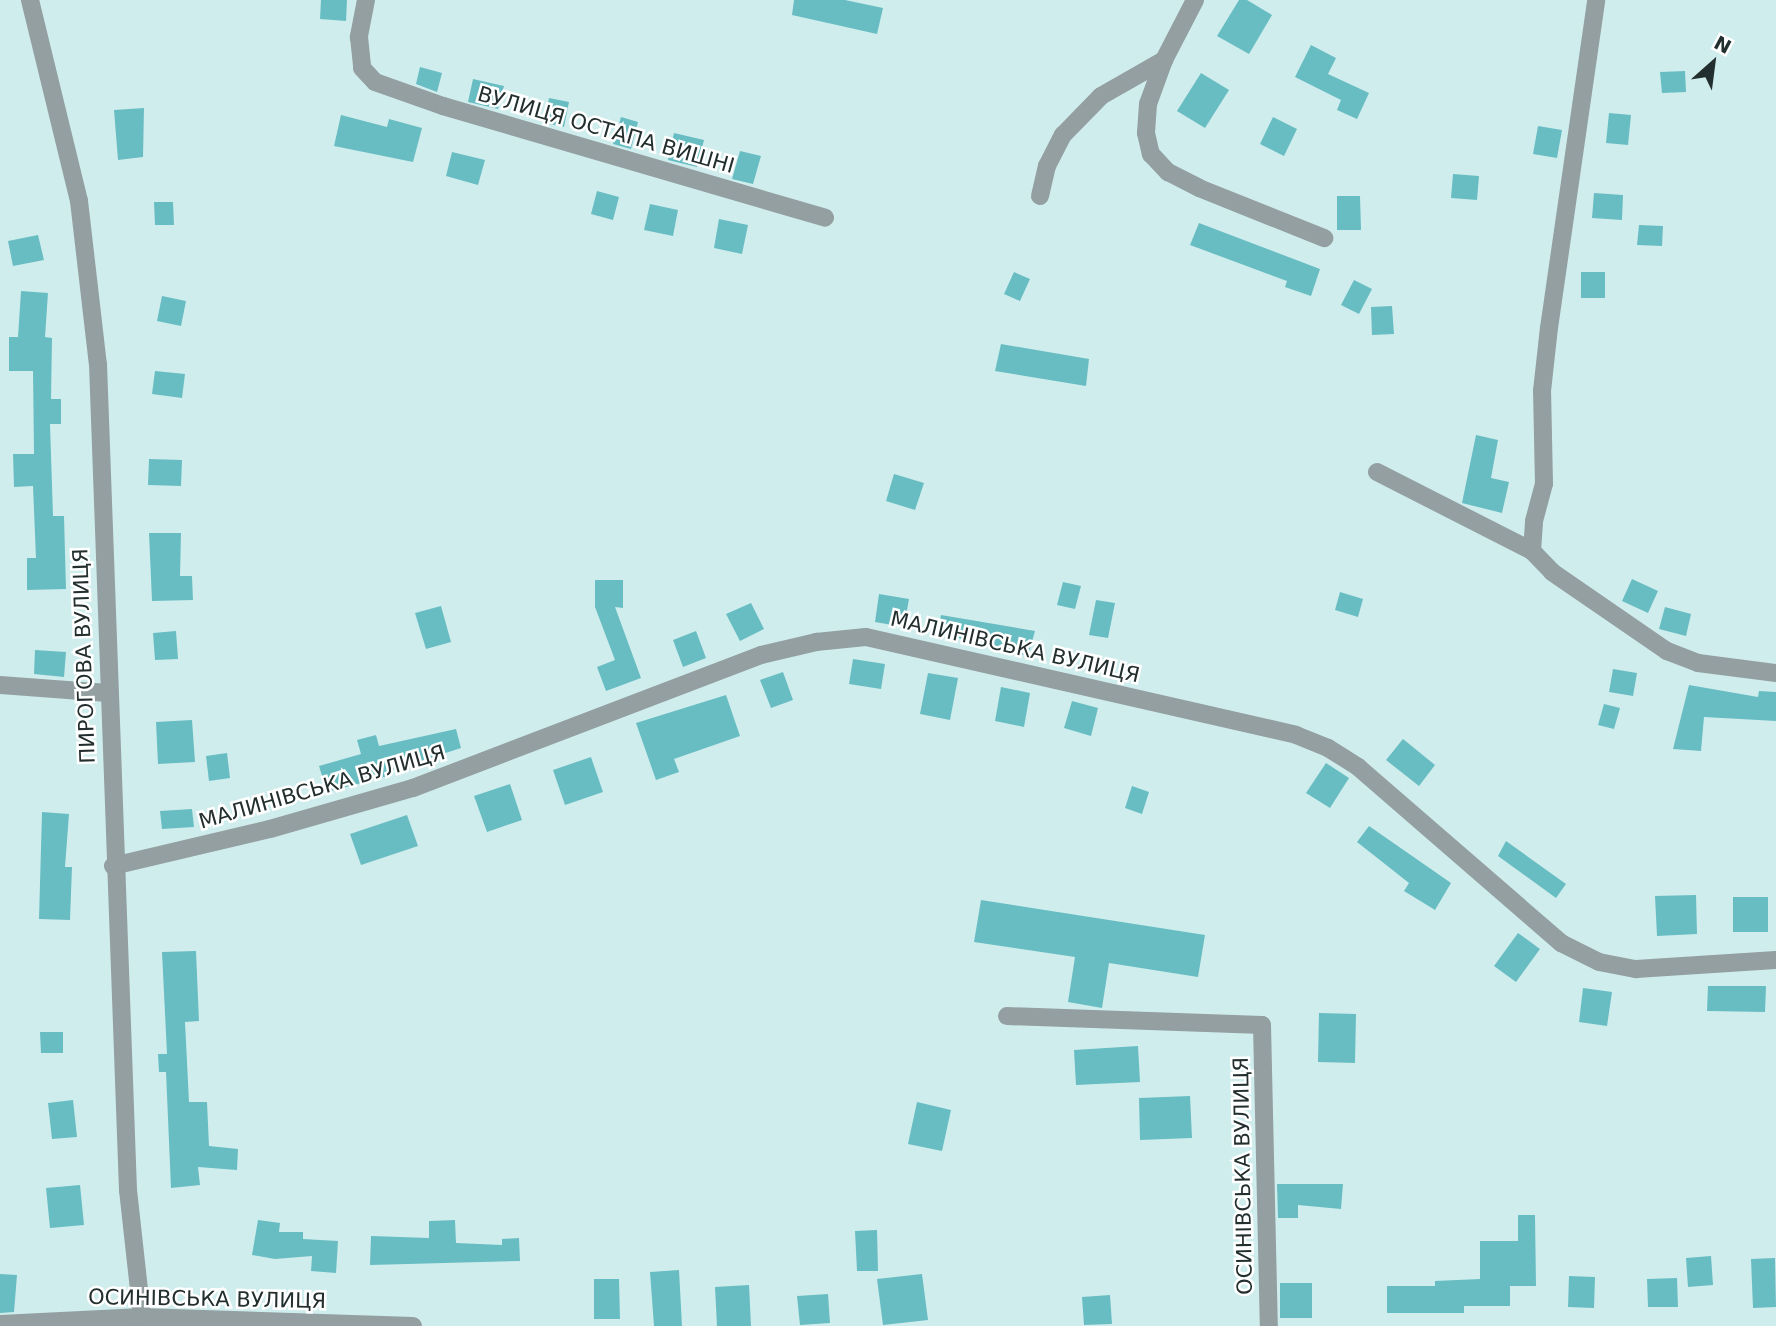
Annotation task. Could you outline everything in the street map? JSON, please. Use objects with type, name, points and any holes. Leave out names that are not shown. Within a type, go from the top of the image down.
[{"type":"street","name":"ПИРОГОВА ВУЛИЦЯ","points":[[30,0],[79,201],[98,364],[113,866],[128,1191],[142,1317]]},
{"type":"street","name":"ВУЛИЦЯ ОСТАПА ВИШНІ","points":[[366,0],[359,37],[362,68],[375,82],[443,106],[825,218]]},
{"type":"street","points":[[1195,0],[1164,60],[1148,104],[1146,133],[1151,154],[1168,172],[1199,188],[1324,238]]},
{"type":"street","points":[[1532,551],[1534,521],[1544,484],[1542,391],[1549,328],[1596,0]]},
{"type":"street","points":[[1040,196],[1047,166],[1063,135],[1101,96],[1164,60]]},
{"type":"street","points":[[1377,472],[1532,551],[1563,580],[1667,651],[1698,663],[1776,673]]},
{"type":"street","name":"МАЛИНІВСЬКА ВУЛИЦЯ","points":[[113,866],[270,829],[413,788],[761,655],[816,642],[866,637],[1296,734],[1328,748],[1358,767],[1561,943],[1599,962],[1636,969],[1776,960]]},
{"type":"street","points":[[0,685],[108,693]]},
{"type":"street","name":"ОСИНІВСЬКА ВУЛИЦЯ","points":[[1007,1016],[1262,1025],[1269,1326]]},
{"type":"street","name":"ОСИНІВСЬКА ВУЛИЦЯ","points":[[0,1324],[142,1317],[413,1326]]},
{"type":"building","points":[[321,0],[347,0],[346,21],[320,19]]},
{"type":"building","points":[[794,0],[845,0],[883,8],[877,34],[792,15]]},
{"type":"building","points":[[1239,0],[1247,0],[1272,15],[1249,54],[1217,36]]},
{"type":"building","points":[[1311,45],[1336,58],[1328,74],[1369,93],[1357,119],[1337,110],[1341,100],[1295,77]]},
{"type":"building","points":[[420,67],[442,73],[437,92],[416,84]]},
{"type":"building","points":[[1685,71],[1686,92],[1662,93],[1660,72]]},
{"type":"building","points":[[1201,73],[1229,90],[1205,128],[1177,111]]},
{"type":"building","points":[[473,79],[504,86],[498,109],[468,102]]},
{"type":"building","points":[[549,98],[569,102],[564,127],[544,123]]},
{"type":"building","points":[[144,108],[143,157],[118,160],[114,110]]},
{"type":"building","points":[[1609,113],[1631,115],[1628,145],[1606,143]]},
{"type":"building","points":[[341,115],[387,127],[389,119],[422,128],[413,162],[334,146]]},
{"type":"building","points":[[621,117],[638,122],[631,149],[613,144]]},
{"type":"building","points":[[1273,117],[1297,129],[1284,156],[1260,144]]},
{"type":"building","points":[[1538,126],[1562,130],[1557,158],[1533,154]]},
{"type":"building","points":[[674,133],[704,140],[697,167],[668,160]]},
{"type":"building","points":[[740,151],[761,156],[753,184],[732,179]]},
{"type":"building","points":[[452,152],[485,160],[478,185],[446,176]]},
{"type":"building","points":[[1453,174],[1479,176],[1477,200],[1451,198]]},
{"type":"building","points":[[597,191],[619,197],[613,220],[591,214]]},
{"type":"building","points":[[1594,193],[1623,195],[1622,220],[1592,218]]},
{"type":"building","points":[[1337,196],[1360,196],[1361,230],[1337,230]]},
{"type":"building","points":[[154,202],[173,202],[174,225],[155,225]]},
{"type":"building","points":[[650,204],[678,210],[673,236],[644,230]]},
{"type":"building","points":[[719,219],[748,225],[742,254],[714,248]]},
{"type":"building","points":[[1199,223],[1320,269],[1311,296],[1285,287],[1287,281],[1190,245]]},
{"type":"building","points":[[1639,225],[1663,226],[1662,246],[1637,245]]},
{"type":"building","points":[[38,235],[44,260],[13,266],[8,241]]},
{"type":"building","points":[[1014,272],[1030,279],[1020,301],[1004,294]]},
{"type":"building","points":[[1581,272],[1605,272],[1605,298],[1581,298]]},
{"type":"building","points":[[1354,280],[1372,289],[1359,314],[1341,305]]},
{"type":"building","points":[[21,291],[48,293],[45,337],[52,338],[51,399],[61,399],[61,424],[50,424],[53,516],[64,516],[66,589],[27,590],[27,558],[36,558],[33,486],[14,487],[13,454],[34,454],[33,371],[9,371],[9,337],[18,337]]},
{"type":"building","points":[[162,296],[186,301],[181,326],[157,321]]},
{"type":"building","points":[[1392,306],[1394,334],[1372,335],[1371,307]]},
{"type":"building","points":[[1001,344],[1089,359],[1086,386],[995,371]]},
{"type":"building","points":[[155,371],[185,374],[182,398],[152,394]]},
{"type":"building","points":[[1476,435],[1498,440],[1491,478],[1509,482],[1502,513],[1462,503]]},
{"type":"building","points":[[149,459],[182,460],[181,486],[148,485]]},
{"type":"building","points":[[894,474],[924,483],[915,510],[886,501]]},
{"type":"building","points":[[149,533],[181,533],[180,576],[192,576],[193,600],[152,601]]},
{"type":"building","points":[[1632,579],[1658,591],[1648,613],[1622,601]]},
{"type":"building","points":[[595,580],[623,580],[623,608],[615,607],[641,678],[606,691],[597,667],[615,660],[595,607]]},
{"type":"building","points":[[1063,582],[1081,586],[1075,609],[1057,605]]},
{"type":"building","points":[[1340,592],[1363,599],[1358,617],[1335,610]]},
{"type":"building","points":[[879,594],[909,599],[904,627],[875,622]]},
{"type":"building","points":[[1096,600],[1115,603],[1108,638],[1089,635]]},
{"type":"building","points":[[751,603],[764,629],[740,641],[726,614]]},
{"type":"building","points":[[441,606],[451,642],[426,649],[415,613]]},
{"type":"building","points":[[1665,607],[1691,614],[1686,636],[1659,629]]},
{"type":"building","points":[[941,615],[1035,631],[1028,656],[958,638],[959,634],[938,627]]},
{"type":"building","points":[[176,631],[178,659],[155,660],[153,633]]},
{"type":"building","points":[[696,631],[706,658],[683,667],[673,640]]},
{"type":"building","points":[[35,650],[66,652],[64,677],[34,674]]},
{"type":"building","points":[[853,659],[885,664],[881,689],[849,684]]},
{"type":"building","points":[[1613,669],[1637,673],[1633,696],[1609,692]]},
{"type":"building","points":[[783,672],[793,700],[771,708],[760,680]]},
{"type":"building","points":[[928,673],[958,678],[950,720],[920,714]]},
{"type":"building","points":[[1689,685],[1758,697],[1759,691],[1776,692],[1776,721],[1704,717],[1701,751],[1673,749]]},
{"type":"building","points":[[1001,687],[1030,693],[1024,727],[995,721]]},
{"type":"building","points":[[726,695],[740,736],[674,759],[679,772],[656,780],[636,723]]},
{"type":"building","points":[[1072,701],[1098,708],[1091,736],[1064,728]]},
{"type":"building","points":[[1604,704],[1620,708],[1614,729],[1598,725]]},
{"type":"building","points":[[192,720],[195,762],[158,764],[156,722]]},
{"type":"building","points":[[456,729],[461,748],[387,772],[388,776],[327,792],[319,766],[361,754],[357,740],[376,735],[379,746]]},
{"type":"building","points":[[1403,739],[1435,765],[1419,786],[1386,760]]},
{"type":"building","points":[[227,753],[230,778],[209,781],[206,756]]},
{"type":"building","points":[[591,757],[603,792],[565,805],[553,770]]},
{"type":"building","points":[[1326,763],[1349,778],[1330,808],[1306,793]]},
{"type":"building","points":[[510,784],[522,820],[487,832],[474,796]]},
{"type":"building","points":[[1132,786],[1149,792],[1142,814],[1125,808]]},
{"type":"building","points":[[192,809],[194,827],[162,829],[160,811]]},
{"type":"building","points":[[42,812],[69,814],[65,867],[72,867],[70,920],[39,919]]},
{"type":"building","points":[[407,815],[418,846],[361,865],[350,834]]},
{"type":"building","points":[[1369,826],[1451,883],[1435,910],[1404,891],[1409,883],[1357,842]]},
{"type":"building","points":[[1506,841],[1566,884],[1556,898],[1498,856]]},
{"type":"building","points":[[1696,895],[1697,934],[1657,936],[1655,896]]},
{"type":"building","points":[[1733,897],[1768,897],[1768,932],[1733,932]]},
{"type":"building","points":[[981,900],[1205,935],[1198,977],[1109,963],[1102,1008],[1068,1002],[1075,957],[974,942]]},
{"type":"building","points":[[1518,933],[1540,949],[1516,982],[1494,966]]},
{"type":"building","points":[[196,951],[199,1021],[185,1022],[189,1102],[207,1102],[209,1146],[238,1149],[237,1170],[198,1167],[200,1185],[171,1188],[166,1072],[159,1072],[158,1054],[167,1054],[162,952]]},
{"type":"building","points":[[1708,986],[1766,986],[1765,1012],[1707,1011]]},
{"type":"building","points":[[1583,988],[1612,992],[1607,1026],[1579,1022]]},
{"type":"building","points":[[1319,1013],[1356,1014],[1355,1063],[1318,1062]]},
{"type":"building","points":[[40,1032],[63,1032],[63,1053],[41,1053]]},
{"type":"building","points":[[1138,1046],[1140,1082],[1076,1085],[1074,1050]]},
{"type":"building","points":[[1190,1096],[1192,1138],[1140,1140],[1139,1098]]},
{"type":"building","points":[[73,1100],[77,1137],[52,1139],[48,1103]]},
{"type":"building","points":[[917,1102],[951,1110],[942,1151],[908,1144]]},
{"type":"building","points":[[1277,1184],[1343,1184],[1341,1209],[1298,1205],[1298,1218],[1278,1218]]},
{"type":"building","points":[[80,1185],[84,1225],[50,1228],[46,1188]]},
{"type":"building","points":[[1518,1215],[1535,1215],[1536,1286],[1510,1286],[1510,1306],[1464,1306],[1464,1313],[1387,1313],[1387,1286],[1435,1286],[1435,1281],[1480,1279],[1480,1241],[1518,1241]]},
{"type":"building","points":[[258,1220],[280,1223],[279,1232],[303,1232],[303,1239],[338,1241],[336,1273],[311,1271],[312,1256],[275,1259],[252,1255]]},
{"type":"building","points":[[455,1220],[456,1243],[502,1245],[502,1239],[519,1238],[520,1261],[370,1265],[371,1236],[429,1238],[429,1221]]},
{"type":"building","points":[[877,1230],[878,1271],[857,1271],[855,1231]]},
{"type":"building","points":[[1711,1256],[1713,1285],[1688,1287],[1686,1258]]},
{"type":"building","points":[[1775,1258],[1776,1307],[1753,1308],[1751,1259]]},
{"type":"building","points":[[679,1270],[682,1326],[654,1326],[650,1272]]},
{"type":"building","points":[[0,1274],[17,1275],[14,1312],[0,1313]]},
{"type":"building","points":[[922,1274],[928,1320],[883,1325],[877,1279]]},
{"type":"building","points":[[1569,1276],[1595,1277],[1594,1308],[1568,1307]]},
{"type":"building","points":[[1677,1278],[1678,1307],[1648,1307],[1647,1279]]},
{"type":"building","points":[[594,1279],[619,1279],[620,1319],[594,1319]]},
{"type":"building","points":[[1280,1283],[1312,1283],[1312,1318],[1280,1318]]},
{"type":"building","points":[[749,1285],[751,1326],[717,1326],[715,1287]]},
{"type":"building","points":[[828,1294],[830,1323],[800,1325],[797,1296]]},
{"type":"building","points":[[1110,1295],[1112,1324],[1084,1325],[1082,1297]]}]
